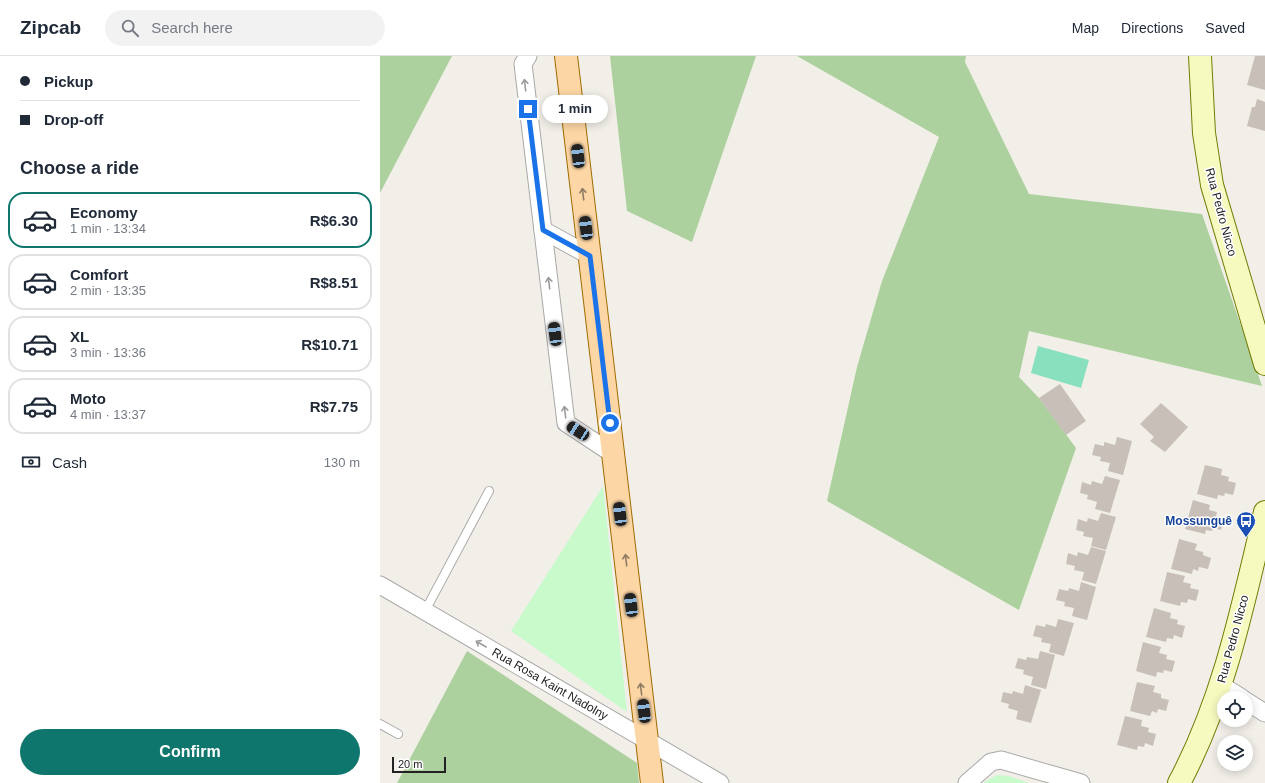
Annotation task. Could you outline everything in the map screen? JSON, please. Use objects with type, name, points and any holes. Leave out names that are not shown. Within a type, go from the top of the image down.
[{"type":"main road","points":[[566,56],[652,783]]},
{"type":"street","points":[[528,56],[523,64],[566,423],[613,454]]},
{"type":"street","name":"Rua Pedro Nicco","points":[[1200,56],[1204,133],[1212,185],[1265,364]]},
{"type":"street","points":[[543,230],[590,256]]},
{"type":"street","name":"Rua Pedro Nicco","points":[[1179,783],[1207,721],[1220,685],[1239,619],[1265,512]]},
{"type":"street","name":"Rua Rosa Kaint Nadolny","points":[[380,585],[720,783]]},
{"type":"street","points":[[1220,685],[1230,691]]},
{"type":"street","points":[[1253,705],[1265,713]]},
{"type":"street","points":[[967,783],[991,762],[1001,760],[1081,783]]},
{"type":"lane","points":[[425,611],[489,491]]},
{"type":"lane","points":[[380,724],[398,734]]},
{"type":"green space","points":[[380,56],[452,56],[380,193]]},
{"type":"green space","points":[[610,56],[756,56],[692,242],[627,211]]},
{"type":"green space","points":[[797,56],[966,56],[965,62],[1029,194],[1202,214],[1262,386],[1029,331],[1019,377],[1039,398],[1076,448],[1019,610],[827,501],[857,367],[882,281],[939,137]]},
{"type":"green space","points":[[1038,346],[1089,360],[1081,388],[1031,373]]},
{"type":"green space","points":[[603,486],[627,712],[511,631]]},
{"type":"green space","points":[[467,651],[637,763],[639,783],[397,783]]},
{"type":"green space","points":[[997,775],[1009,776],[1029,783],[983,783]]},
{"type":"building","points":[[1255,56],[1265,56],[1265,90],[1247,85]]},
{"type":"building","points":[[1257,99],[1265,102],[1265,131],[1247,126],[1252,107],[1255,107]]},
{"type":"building","points":[[1060,384],[1086,421],[1066,435],[1039,398]]},
{"type":"building","points":[[1161,403],[1188,427],[1165,452],[1150,441],[1154,437],[1140,424]]},
{"type":"building","points":[[1117,437],[1132,441],[1123,475],[1108,471],[1110,463],[1100,461],[1101,457],[1092,455],[1095,444],[1104,446],[1104,442],[1115,445]]},
{"type":"building","points":[[1205,465],[1222,469],[1221,475],[1229,477],[1228,481],[1236,483],[1233,495],[1225,493],[1224,496],[1218,495],[1217,499],[1197,494]]},
{"type":"building","points":[[1105,476],[1120,480],[1110,513],[1095,509],[1097,502],[1087,499],[1088,495],[1080,493],[1082,482],[1091,485],[1092,481],[1102,484]]},
{"type":"building","points":[[1193,500],[1210,505],[1209,510],[1217,512],[1216,516],[1224,518],[1221,530],[1213,528],[1212,531],[1206,530],[1205,534],[1185,529]]},
{"type":"building","points":[[1101,513],[1116,517],[1106,550],[1091,546],[1093,538],[1083,536],[1084,532],[1076,530],[1078,519],[1087,522],[1088,518],[1098,521]]},
{"type":"building","points":[[1179,539],[1197,544],[1195,550],[1203,552],[1203,555],[1211,558],[1208,569],[1199,567],[1198,571],[1193,569],[1192,574],[1171,569]]},
{"type":"building","points":[[1091,547],[1106,551],[1096,584],[1082,580],[1084,572],[1074,570],[1075,566],[1066,564],[1068,553],[1077,556],[1078,552],[1088,555]]},
{"type":"building","points":[[1167,572],[1185,576],[1183,582],[1191,584],[1190,588],[1199,590],[1196,601],[1188,599],[1187,603],[1181,602],[1180,606],[1160,601]]},
{"type":"building","points":[[1081,582],[1096,587],[1087,620],[1072,616],[1074,608],[1064,606],[1065,602],[1056,600],[1059,589],[1068,591],[1069,588],[1079,591]]},
{"type":"building","points":[[1154,608],[1171,613],[1170,618],[1178,620],[1177,624],[1185,626],[1182,638],[1174,635],[1173,639],[1167,638],[1166,642],[1146,637]]},
{"type":"building","points":[[1058,619],[1074,623],[1064,656],[1049,652],[1051,644],[1041,642],[1042,638],[1033,636],[1036,625],[1045,627],[1046,624],[1056,627]]},
{"type":"building","points":[[1143,642],[1161,647],[1159,653],[1167,655],[1166,659],[1175,661],[1172,672],[1164,670],[1163,673],[1157,672],[1156,677],[1136,671]]},
{"type":"building","points":[[1040,651],[1055,655],[1046,689],[1031,685],[1033,677],[1023,674],[1024,670],[1015,668],[1018,658],[1026,660],[1027,657],[1038,659]]},
{"type":"building","points":[[1137,682],[1155,686],[1153,692],[1161,694],[1161,698],[1169,700],[1166,711],[1158,709],[1157,713],[1152,711],[1150,716],[1130,711]]},
{"type":"building","points":[[1025,685],[1041,690],[1031,723],[1016,719],[1018,711],[1008,708],[1009,704],[1001,702],[1003,692],[1012,694],[1013,691],[1023,694]]},
{"type":"building","points":[[1125,716],[1142,720],[1141,726],[1149,728],[1148,732],[1156,734],[1153,746],[1145,743],[1144,747],[1138,746],[1137,750],[1117,745]]},
{"type":"place","name":"Mossunguê","points":[[1246,538]]},
{"type":"route","points":[[528,109],[543,230],[590,256],[610,423]]}]
